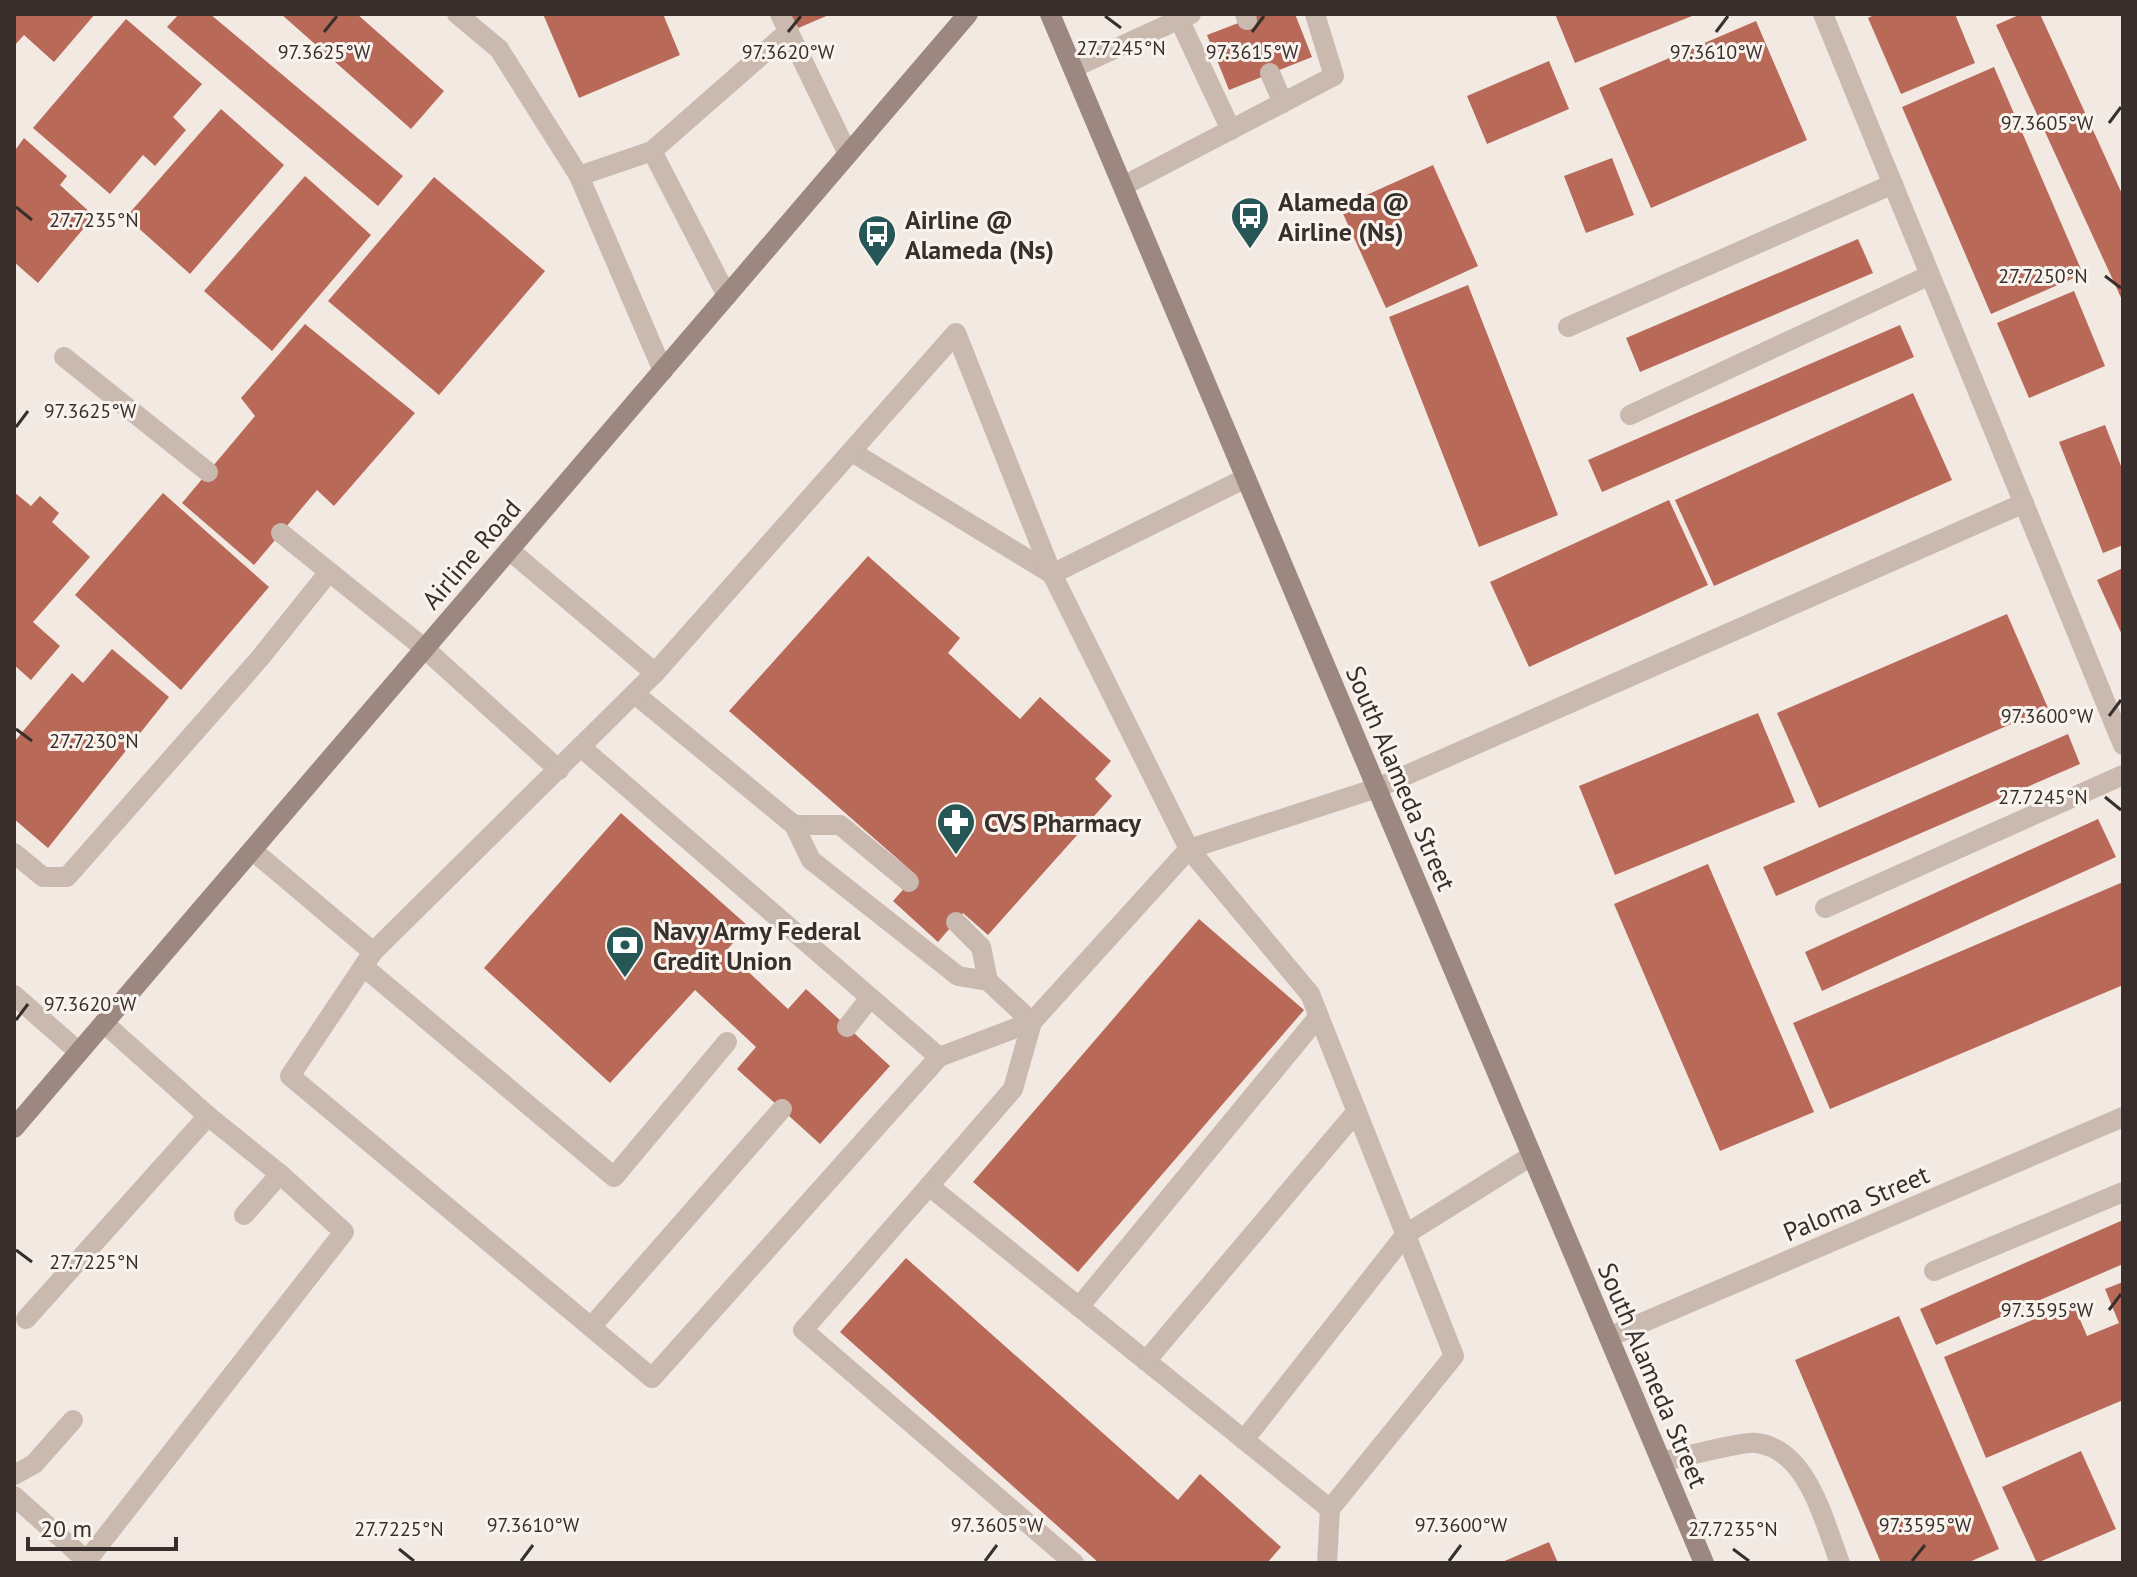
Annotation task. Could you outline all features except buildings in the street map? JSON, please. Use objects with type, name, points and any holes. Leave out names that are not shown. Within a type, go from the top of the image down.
[{"type":"main road","name":"Airline Road","points":[[14,1128],[968,14]]},
{"type":"main road","name":"South Alameda Street","points":[[1050,14],[1704,1563]]},
{"type":"street","points":[[457,14],[499,49],[579,176],[663,371]]},
{"type":"street","points":[[1123,186],[1334,76],[1315,14]]},
{"type":"street","points":[[1823,14],[2123,745]]},
{"type":"street","points":[[1073,68],[1185,17],[1231,130]]},
{"type":"street","points":[[579,176],[652,151],[784,23],[848,154]]},
{"type":"street","points":[[1270,73],[1283,103]]},
{"type":"street","points":[[652,151],[727,296]]},
{"type":"street","points":[[1568,327],[1893,184]]},
{"type":"street","points":[[1630,415],[1930,275]]},
{"type":"street","points":[[1032,1022],[939,1057],[652,1378],[290,1076],[368,960],[655,673],[956,333],[1052,574],[1189,849],[1310,994],[1454,1356],[1330,1509],[1327,1563]]},
{"type":"street","points":[[64,357],[208,472]]},
{"type":"street","points":[[852,452],[1052,574]]},
{"type":"street","points":[[1052,574],[1246,478]]},
{"type":"street","points":[[1074,1563],[803,1330],[1013,1089],[1032,1022],[1189,849],[1377,788],[2024,503]]},
{"type":"street","points":[[281,533],[424,648],[559,770]]},
{"type":"street","points":[[509,550],[655,673]]},
{"type":"street","points":[[14,853],[43,877],[67,877],[260,658],[329,572]]},
{"type":"street","points":[[635,694],[794,825],[811,860],[958,976],[988,981],[1032,1022]]},
{"type":"street","points":[[582,748],[939,1057]]},
{"type":"street","points":[[1825,908],[2123,775]]},
{"type":"street","points":[[794,825],[840,825],[909,882]]},
{"type":"street","points":[[252,850],[368,960],[614,1177],[727,1042]]},
{"type":"street","points":[[956,922],[981,947],[988,981]]},
{"type":"street","points":[[14,995],[79,1052]]},
{"type":"street","points":[[847,1027],[870,998]]},
{"type":"street","points":[[1079,1307],[1319,1016]]},
{"type":"street","points":[[14,1496],[86,1562],[344,1232],[104,1023]]},
{"type":"street","points":[[591,1327],[782,1109]]},
{"type":"street","points":[[1146,1361],[1357,1111]]},
{"type":"street","points":[[26,1319],[208,1116]]},
{"type":"street","name":"Paloma Street","points":[[1609,1337],[2123,1119]]},
{"type":"street","points":[[1244,1440],[1406,1234],[1531,1156]]},
{"type":"street","points":[[244,1215],[280,1174]]},
{"type":"street","points":[[929,1186],[1330,1509]]},
{"type":"street","points":[[1934,1271],[2123,1192]]},
{"type":"street","points":[[14,1475],[34,1464],[73,1420]]},
{"type":"street","points":[[1661,1462],[1756,1442],[1783,1451],[1805,1476],[1840,1563]]},
{"type":"place","name":"Alameda @ Airline (Ns)","points":[[1250,250]]},
{"type":"place","name":"Airline @ Alameda (Ns)","points":[[877,268]]},
{"type":"place","name":"CVS Pharmacy","points":[[956,856]]},
{"type":"place","name":"Navy Army Federal Credit Union","points":[[625,979]]}]
